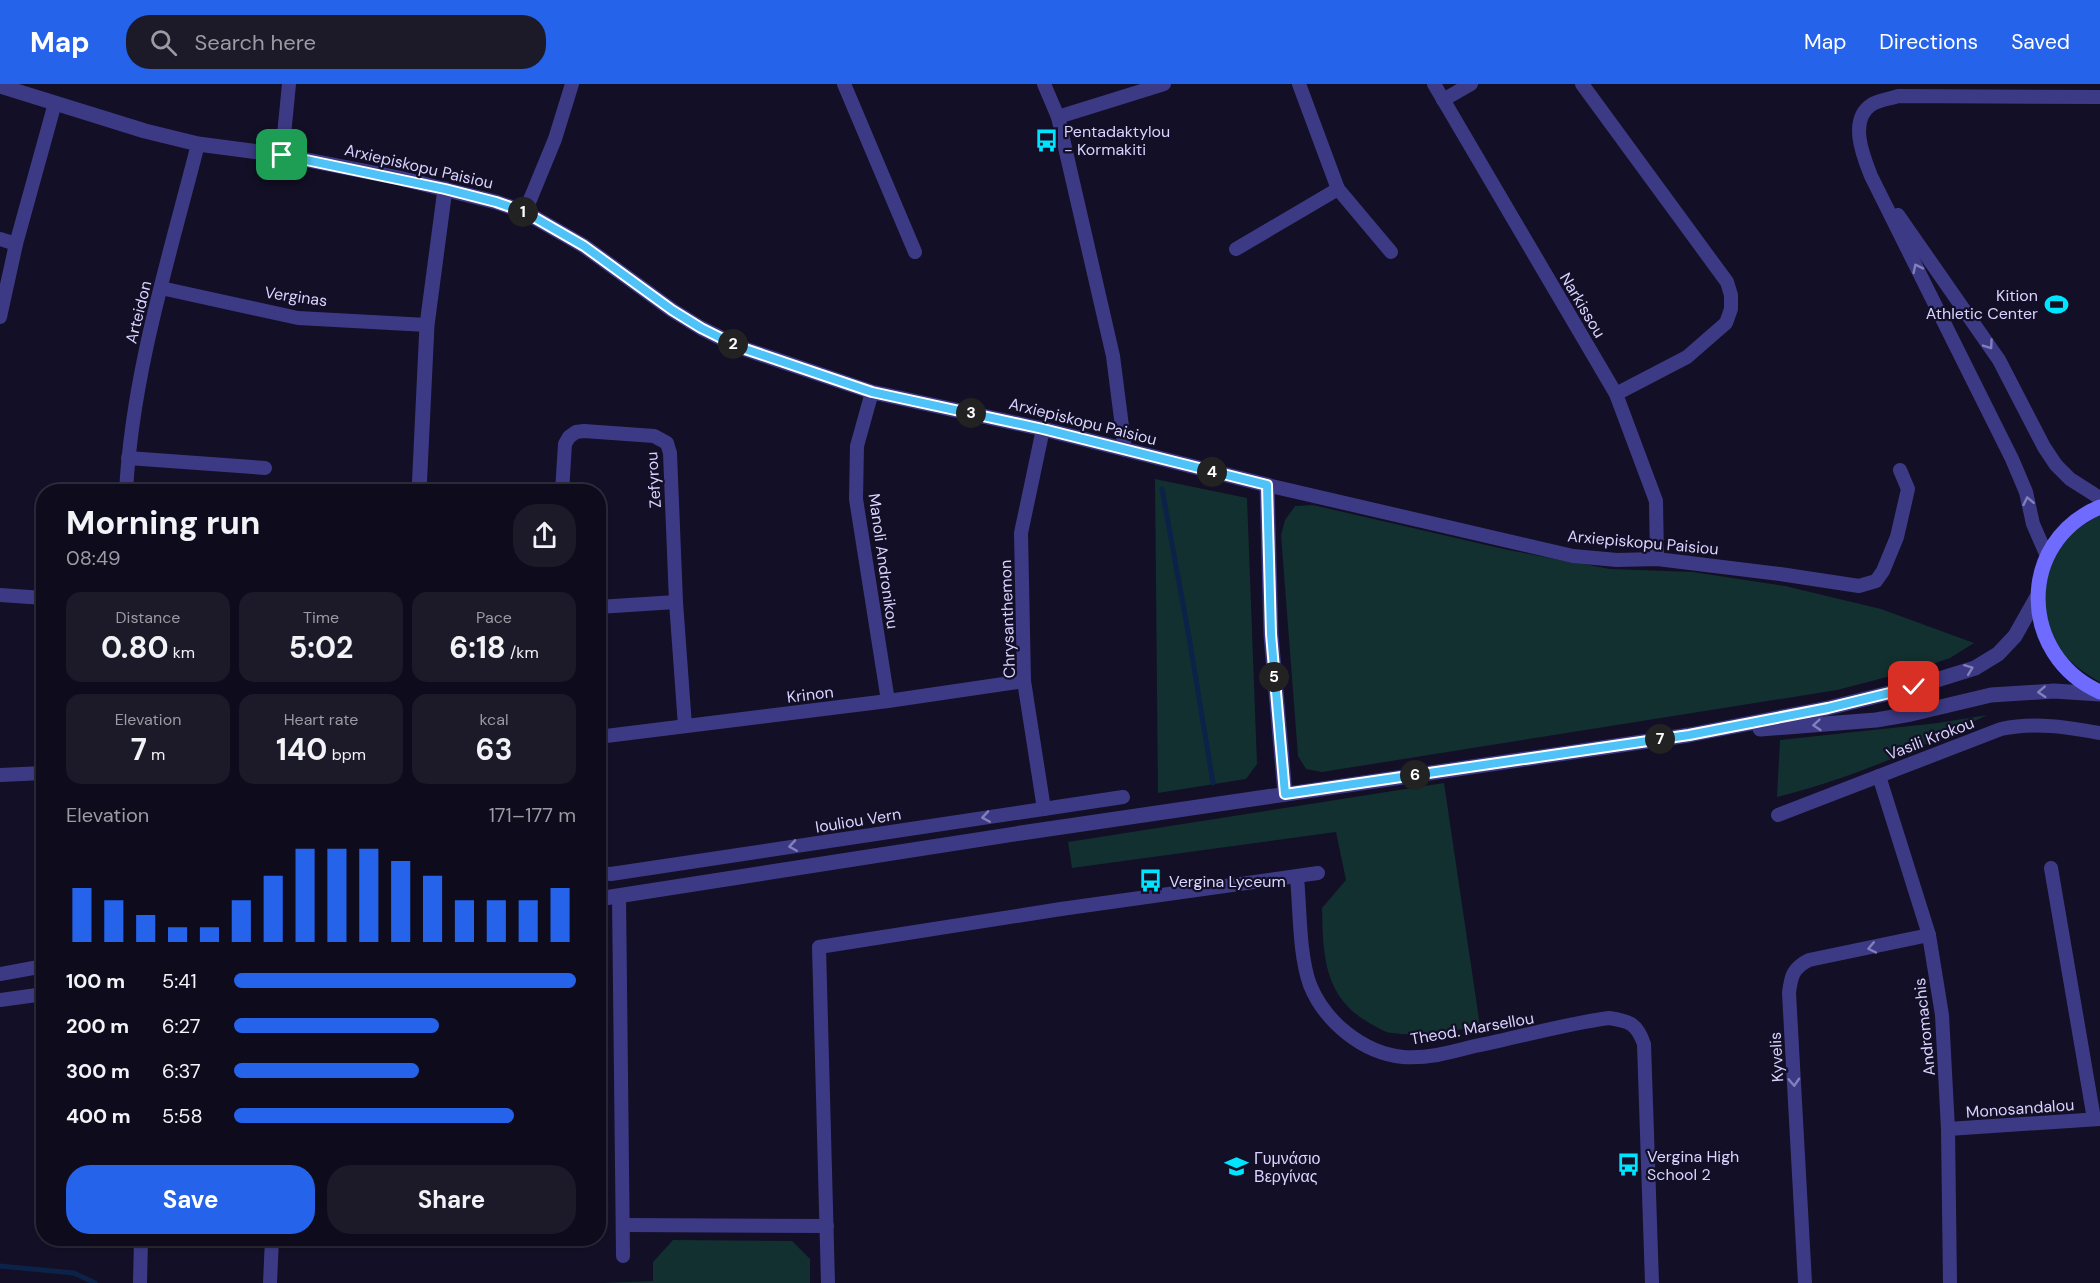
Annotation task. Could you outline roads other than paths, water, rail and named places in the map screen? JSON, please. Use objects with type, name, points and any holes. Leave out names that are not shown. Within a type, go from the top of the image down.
[{"type":"main road","points":[[2100,507],[2073,523],[2058,538],[2047,556],[2040,576],[2037,597],[2039,618],[2045,638],[2055,657],[2068,673],[2085,686],[2100,693]]},
{"type":"street","points":[[282,155],[289,84]]},
{"type":"street","points":[[525,212],[555,139],[572,84]]},
{"type":"street","points":[[844,84],[915,252]]},
{"type":"street","points":[[1044,84],[1058,117],[1113,356],[1125,450]]},
{"type":"street","points":[[1058,117],[1164,84]]},
{"type":"street","points":[[1299,84],[1338,189],[1391,252]]},
{"type":"street","name":"Narkissou","points":[[1434,84],[1616,394],[1656,501],[1657,559]]},
{"type":"street","points":[[1443,100],[1471,84]]},
{"type":"street","points":[[1582,84],[1727,282],[1731,295],[1731,309],[1726,323],[1687,357],[1616,394]]},
{"type":"street","name":"Arxiepiskopu Paisiou","points":[[0,86],[145,131],[198,144],[282,155],[445,189],[525,212],[584,246],[672,310],[701,328],[739,347],[872,392],[1043,429],[1267,485],[1573,556],[1617,560],[1657,559],[1859,586],[1867,584],[1876,580],[1883,571],[1897,537],[1908,489],[1900,470]]},
{"type":"street","points":[[2047,556],[2033,524],[2026,492],[2012,459],[1871,176],[1861,152],[1858,135],[1861,120],[1870,106],[1898,96],[2100,97]]},
{"type":"street","points":[[0,317],[16,244],[55,103]]},
{"type":"street","name":"Arteidon","points":[[126,484],[128,458],[142,365],[198,144]]},
{"type":"street","points":[[1871,176],[1999,360],[2044,447],[2056,465],[2070,479],[2100,498]]},
{"type":"street","points":[[419,484],[427,325],[445,189]]},
{"type":"street","points":[[1236,249],[1338,189]]},
{"type":"street","points":[[0,239],[16,244]]},
{"type":"street","name":"Verginas","points":[[161,288],[298,318],[427,325]]},
{"type":"street","name":"Manoli Andronikou","points":[[872,392],[858,446],[856,499],[888,701]]},
{"type":"street","name":"Chrysanthemon","points":[[1043,429],[1021,533],[1024,681],[1044,809]]},
{"type":"street","name":"Zefyrou","points":[[562,484],[565,444],[576,432],[594,431],[654,436],[667,442],[670,453],[676,602],[685,726]]},
{"type":"street","points":[[128,458],[265,468]]},
{"type":"street","points":[[1267,485],[1271,634],[1285,794]]},
{"type":"street","points":[[0,595],[36,597]]},
{"type":"street","points":[[606,898],[1021,833],[1689,735],[1851,702],[1914,687],[1975,668],[1998,654],[2015,636],[2037,597]]},
{"type":"street","points":[[606,606],[676,602]]},
{"type":"street","name":"Krinon","points":[[606,736],[888,701],[1024,681]]},
{"type":"street","points":[[1689,735],[1876,720],[2001,694],[2054,691],[2100,693]]},
{"type":"street","name":"Vasili Krokou","points":[[1778,815],[2001,729],[2018,725],[2051,725],[2100,733]]},
{"type":"street","points":[[0,775],[36,773]]},
{"type":"street","name":"Andromachis","points":[[1879,776],[1929,935],[1942,1015],[1948,1129],[1950,1283]]},
{"type":"street","name":"Iouliou Vern","points":[[606,874],[1123,797]]},
{"type":"street","name":"Monosandalou","points":[[1948,1129],[2097,1119],[2051,868]]},
{"type":"street","points":[[828,1283],[819,947],[1061,909],[1318,873]]},
{"type":"street","name":"Theod. Marsellou","points":[[1297,877],[1305,962],[1310,984],[1321,1005],[1337,1024],[1378,1051],[1399,1056],[1421,1057],[1609,1018],[1632,1024],[1639,1031],[1644,1044],[1652,1283]]},
{"type":"street","points":[[619,896],[624,1256]]},
{"type":"street","name":"Kyvelis","points":[[1805,1283],[1789,993],[1791,975],[1798,965],[1809,960],[1929,935]]},
{"type":"street","points":[[0,974],[36,967]]},
{"type":"street","points":[[0,1000],[36,995]]},
{"type":"street","points":[[624,1225],[827,1226]]},
{"type":"street","points":[[140,1283],[141,1246]]},
{"type":"street","points":[[270,1283],[272,1246]]},
{"type":"waterway","points":[[1162,489],[1213,783]]},
{"type":"waterway","points":[[0,1266],[74,1273],[95,1283]]},
{"type":"place","name":"Pentadaktylou - Kormakiti","points":[[1046,140]]},
{"type":"place","name":"Kition Athletic Center","points":[[2056,304]]},
{"type":"place","name":"Vergina Lyceum","points":[[1151,881]]},
{"type":"place","name":"Vergina High School 2","points":[[1629,1165]]},
{"type":"place","name":"Γυμνάσιο Βεργίνας","points":[[1236,1167]]}]
